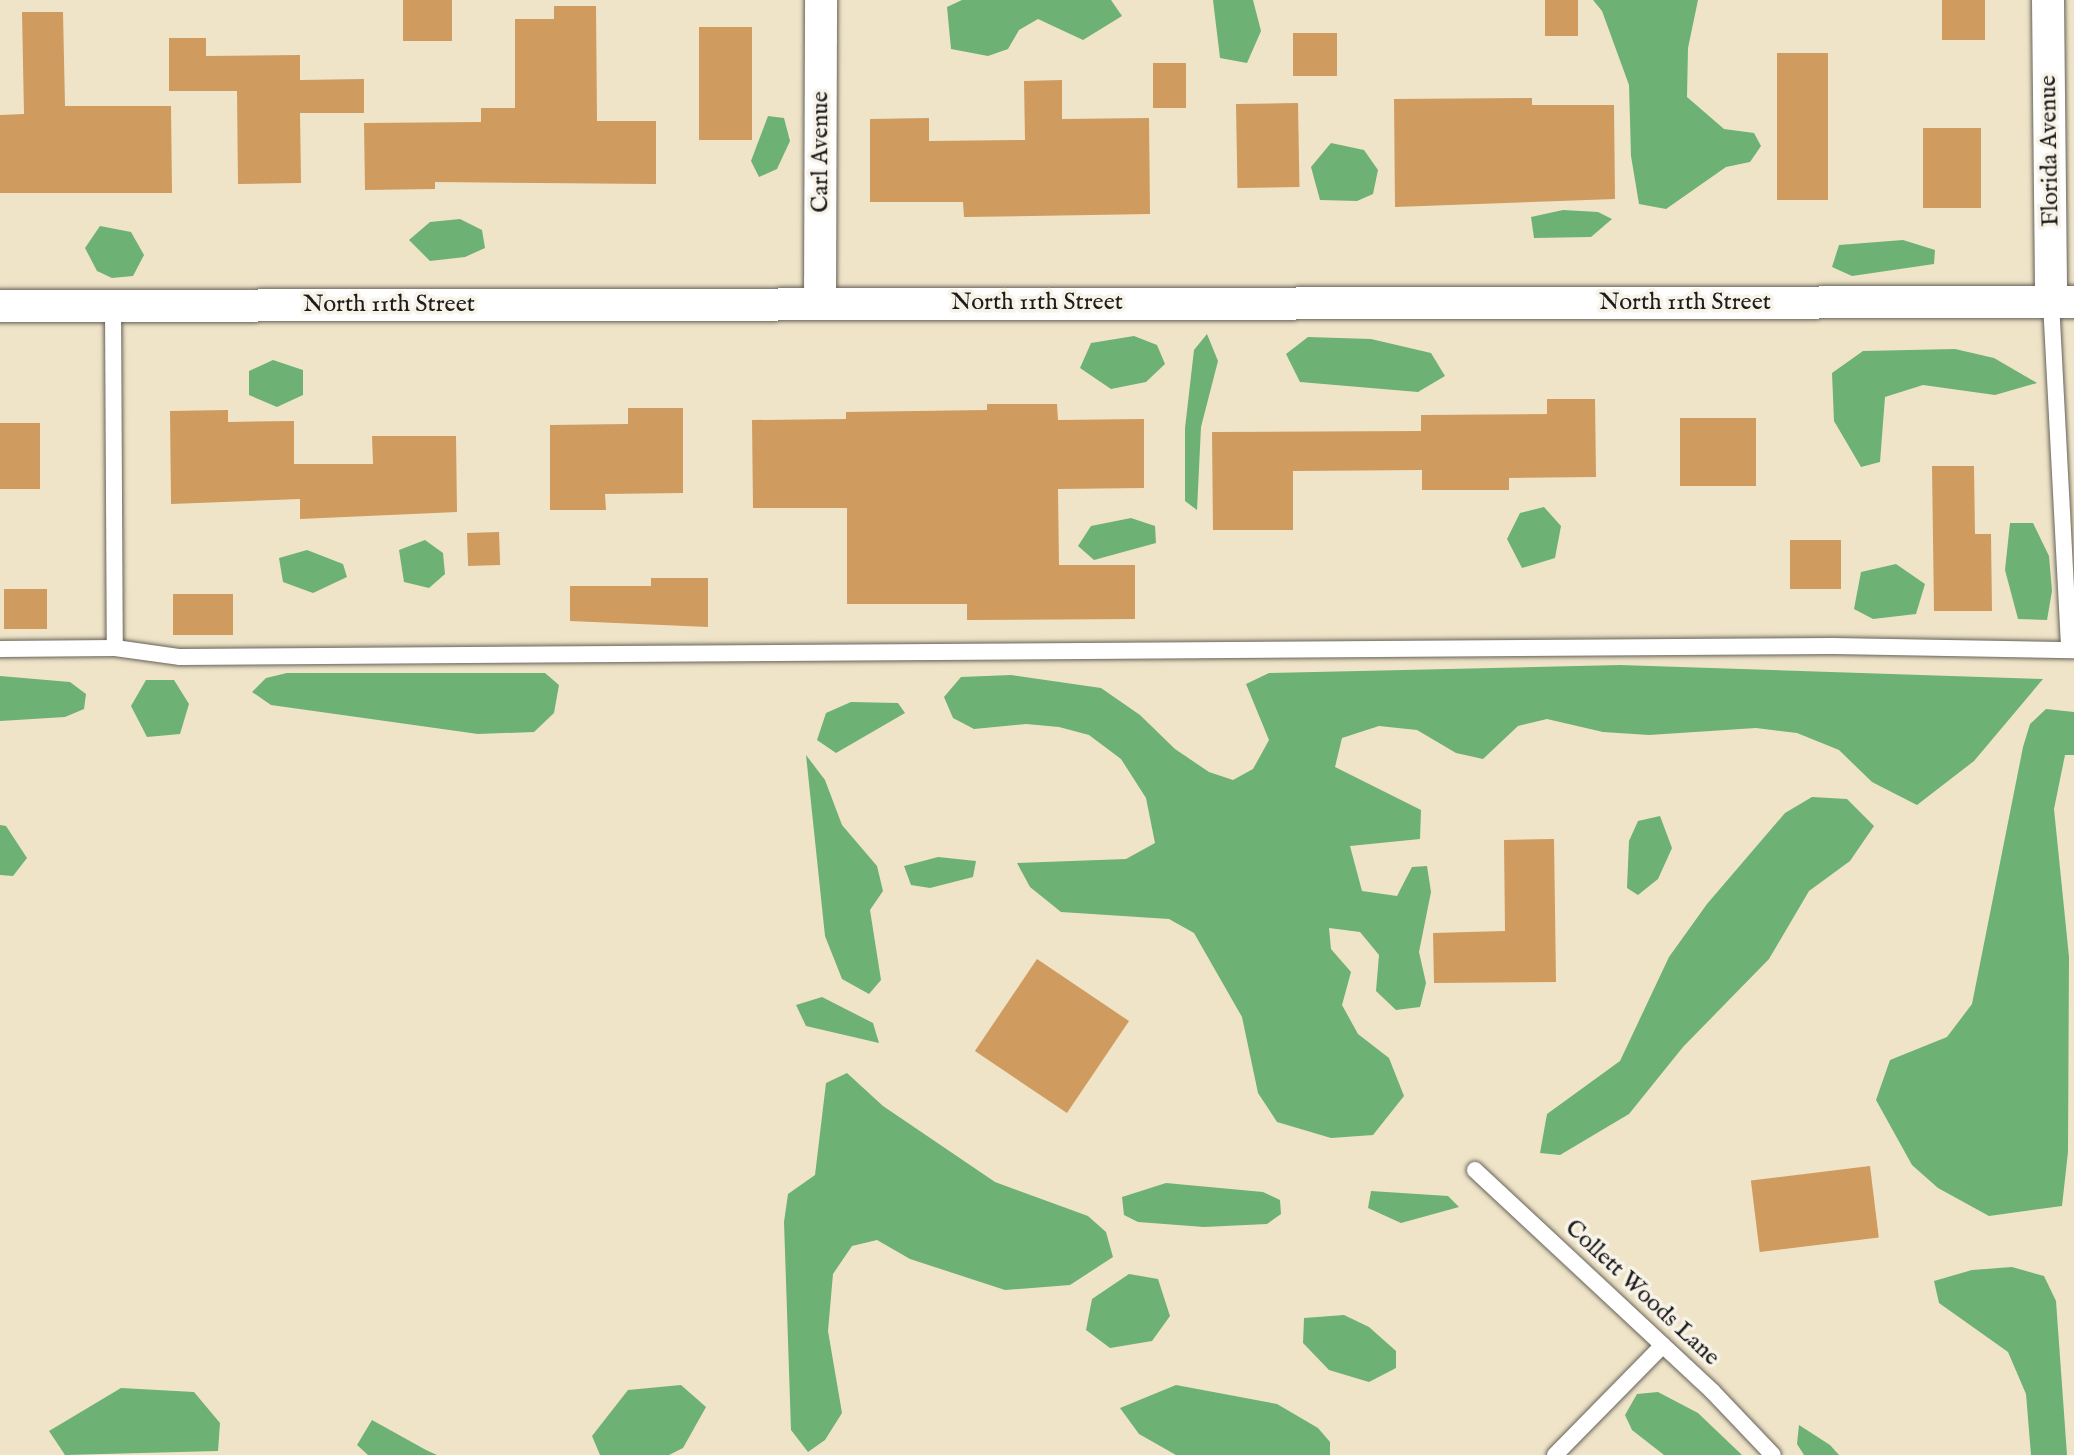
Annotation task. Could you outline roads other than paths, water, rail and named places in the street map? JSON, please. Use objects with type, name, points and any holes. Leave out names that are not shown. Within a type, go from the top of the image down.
[{"type":"street","name":"Carl Avenue","points":[[820,303],[821,0]]},
{"type":"street","name":"Florida Avenue","points":[[2048,0],[2062,302]]},
{"type":"street","name":"North 11th Street","points":[[0,306],[2062,302]]},
{"type":"lane","points":[[0,649],[115,648],[180,657],[1833,646],[2072,650],[2062,302]]},
{"type":"lane","points":[[113,306],[115,648]]},
{"type":"lane","name":"Collett Woods Lane","points":[[1475,1170],[1663,1345],[1773,1455]]},
{"type":"lane","points":[[1555,1455],[1663,1345]]}]
